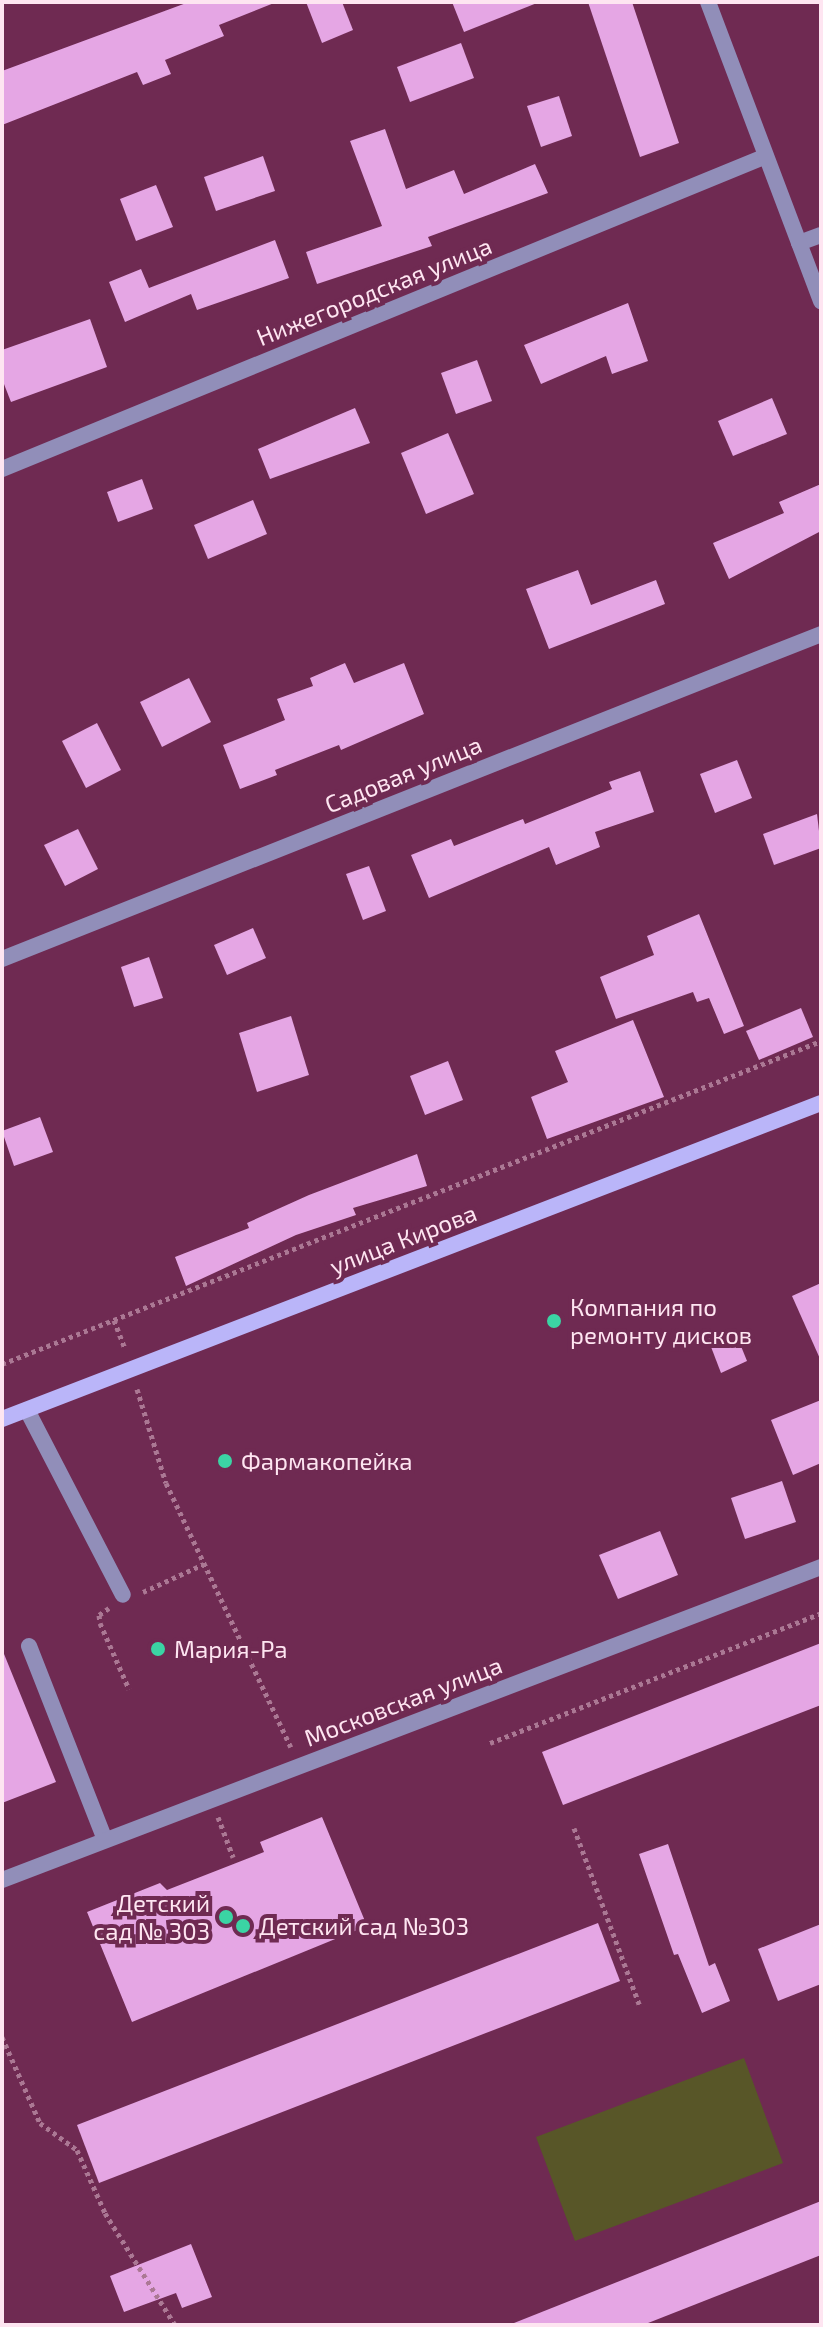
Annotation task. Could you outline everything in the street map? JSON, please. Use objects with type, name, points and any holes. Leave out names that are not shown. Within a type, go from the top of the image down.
[{"type":"main road","name":"улица Кирова","points":[[2,1419],[821,1103]]},
{"type":"street","points":[[708,2],[764,157],[821,301]]},
{"type":"street","name":"Нижегородская улица","points":[[2,469],[764,157]]},
{"type":"street","points":[[799,243],[821,235]]},
{"type":"street","name":"Садовая улица","points":[[2,959],[821,634]]},
{"type":"street","points":[[27,1410],[123,1595]]},
{"type":"street","name":"Московская улица","points":[[2,1880],[821,1567]]},
{"type":"street","points":[[29,1646],[105,1840]]},
{"type":"path","points":[[2,1364],[821,1041]]},
{"type":"path","points":[[114,1320],[132,1368],[166,1483],[293,1752],[279,1758]]},
{"type":"path","points":[[490,1743],[821,1613]]},
{"type":"path","points":[[574,1828],[639,2004]]},
{"type":"path","points":[[2,2037],[40,2123],[77,2150],[105,2213],[175,2325]]},
{"type":"shaded area","points":[[744,2058],[783,2163],[575,2241],[536,2137]]},
{"type":"building","points":[[189,2],[274,3],[219,25],[224,36],[165,60],[171,74],[143,85],[137,72],[2,125],[2,71]]},
{"type":"building","points":[[306,2],[342,2],[353,30],[322,43]]},
{"type":"building","points":[[452,2],[537,2],[537,3],[464,32]]},
{"type":"building","points":[[588,2],[632,2],[679,143],[640,157]]},
{"type":"building","points":[[461,43],[474,78],[410,102],[397,67]]},
{"type":"building","points":[[559,96],[572,136],[541,147],[527,106]]},
{"type":"building","points":[[385,129],[406,189],[454,170],[464,194],[535,164],[548,193],[428,237],[432,246],[317,284],[306,252],[382,226],[350,141]]},
{"type":"building","points":[[263,156],[275,191],[216,211],[204,177]]},
{"type":"building","points":[[156,185],[173,227],[136,241],[120,199]]},
{"type":"building","points":[[275,240],[289,278],[197,310],[191,294],[125,322],[109,282],[141,269],[149,288]]},
{"type":"building","points":[[628,303],[648,361],[612,374],[606,356],[541,384],[524,345]]},
{"type":"building","points":[[90,319],[107,367],[11,402],[2,379],[2,350]]},
{"type":"building","points":[[477,360],[492,401],[456,414],[441,373]]},
{"type":"building","points":[[772,398],[787,434],[733,456],[718,421]]},
{"type":"building","points":[[355,408],[370,443],[270,479],[258,449]]},
{"type":"building","points":[[448,433],[474,494],[426,514],[401,453]]},
{"type":"building","points":[[142,479],[153,509],[118,522],[107,492]]},
{"type":"building","points":[[821,484],[821,531],[729,579],[713,543],[784,513],[779,502]]},
{"type":"building","points":[[253,500],[267,534],[208,559],[194,525]]},
{"type":"building","points":[[578,570],[591,605],[656,580],[665,604],[549,649],[526,589]]},
{"type":"building","points":[[345,663],[354,683],[404,663],[424,714],[341,750],[339,745],[275,770],[277,775],[240,789],[223,745],[285,720],[277,699],[313,686],[310,678]]},
{"type":"building","points":[[189,678],[211,722],[162,747],[140,702]]},
{"type":"building","points":[[97,723],[121,770],[86,788],[62,741]]},
{"type":"building","points":[[737,760],[752,798],[715,813],[700,774]]},
{"type":"building","points":[[640,771],[654,812],[595,832],[600,847],[556,865],[549,847],[429,898],[411,855],[451,839],[454,846],[523,819],[525,824],[612,789],[609,782]]},
{"type":"building","points":[[817,814],[821,848],[774,865],[763,834]]},
{"type":"building","points":[[78,829],[98,869],[65,886],[44,845]]},
{"type":"building","points":[[369,866],[386,911],[363,920],[346,874]]},
{"type":"building","points":[[699,914],[744,1026],[724,1034],[709,998],[697,1002],[693,992],[616,1019],[600,977],[654,955],[647,936]]},
{"type":"building","points":[[253,928],[266,958],[227,975],[214,945]]},
{"type":"building","points":[[149,957],[163,998],[134,1007],[121,967]]},
{"type":"building","points":[[801,1008],[813,1037],[759,1060],[746,1031]]},
{"type":"building","points":[[291,1016],[309,1075],[257,1092],[239,1033]]},
{"type":"building","points":[[633,1020],[664,1097],[547,1139],[531,1097],[568,1082],[555,1051]]},
{"type":"building","points":[[448,1061],[463,1100],[425,1115],[410,1076]]},
{"type":"building","points":[[40,1117],[53,1152],[14,1166],[2,1131]]},
{"type":"building","points":[[417,1154],[427,1186],[353,1208],[356,1215],[296,1235],[186,1286],[175,1257],[249,1228],[247,1223],[309,1195]]},
{"type":"building","points":[[821,1283],[821,1361],[792,1296]]},
{"type":"building","points":[[734,1329],[747,1361],[721,1373],[708,1339]]},
{"type":"building","points":[[821,1400],[821,1463],[793,1475],[771,1420]]},
{"type":"building","points":[[782,1481],[796,1522],[745,1539],[731,1498]]},
{"type":"building","points":[[660,1531],[678,1575],[618,1599],[599,1555]]},
{"type":"building","points":[[821,1643],[821,1705],[563,1805],[542,1752]]},
{"type":"building","points":[[2,1649],[56,1782],[2,1803]]},
{"type":"building","name":"Детский сад № 303","points":[[322,1817],[367,1926],[132,2022],[87,1912],[160,1883],[167,1890],[264,1852],[260,1842]]},
{"type":"building","points":[[668,1844],[709,1966],[715,1963],[730,2001],[702,2013],[678,1954],[674,1955],[639,1854]]},
{"type":"building","points":[[598,1923],[620,1981],[99,2183],[77,2125]]},
{"type":"building","points":[[821,1924],[821,1984],[778,2001],[758,1949]]},
{"type":"building","points":[[821,2201],[821,2255],[643,2325],[509,2325]]},
{"type":"building","points":[[191,2244],[212,2297],[182,2308],[176,2293],[124,2312],[110,2276]]},
{"type":"place","name":"Компания по ремонту дисков","points":[[554,1321]]},
{"type":"place","name":"Фармакопейка","points":[[225,1461]]},
{"type":"place","name":"Мария-Ра","points":[[158,1649]]},
{"type":"place","name":"Детский сад № 303","points":[[226,1917]]},
{"type":"place","name":"Детский сад №303","points":[[243,1926]]}]
